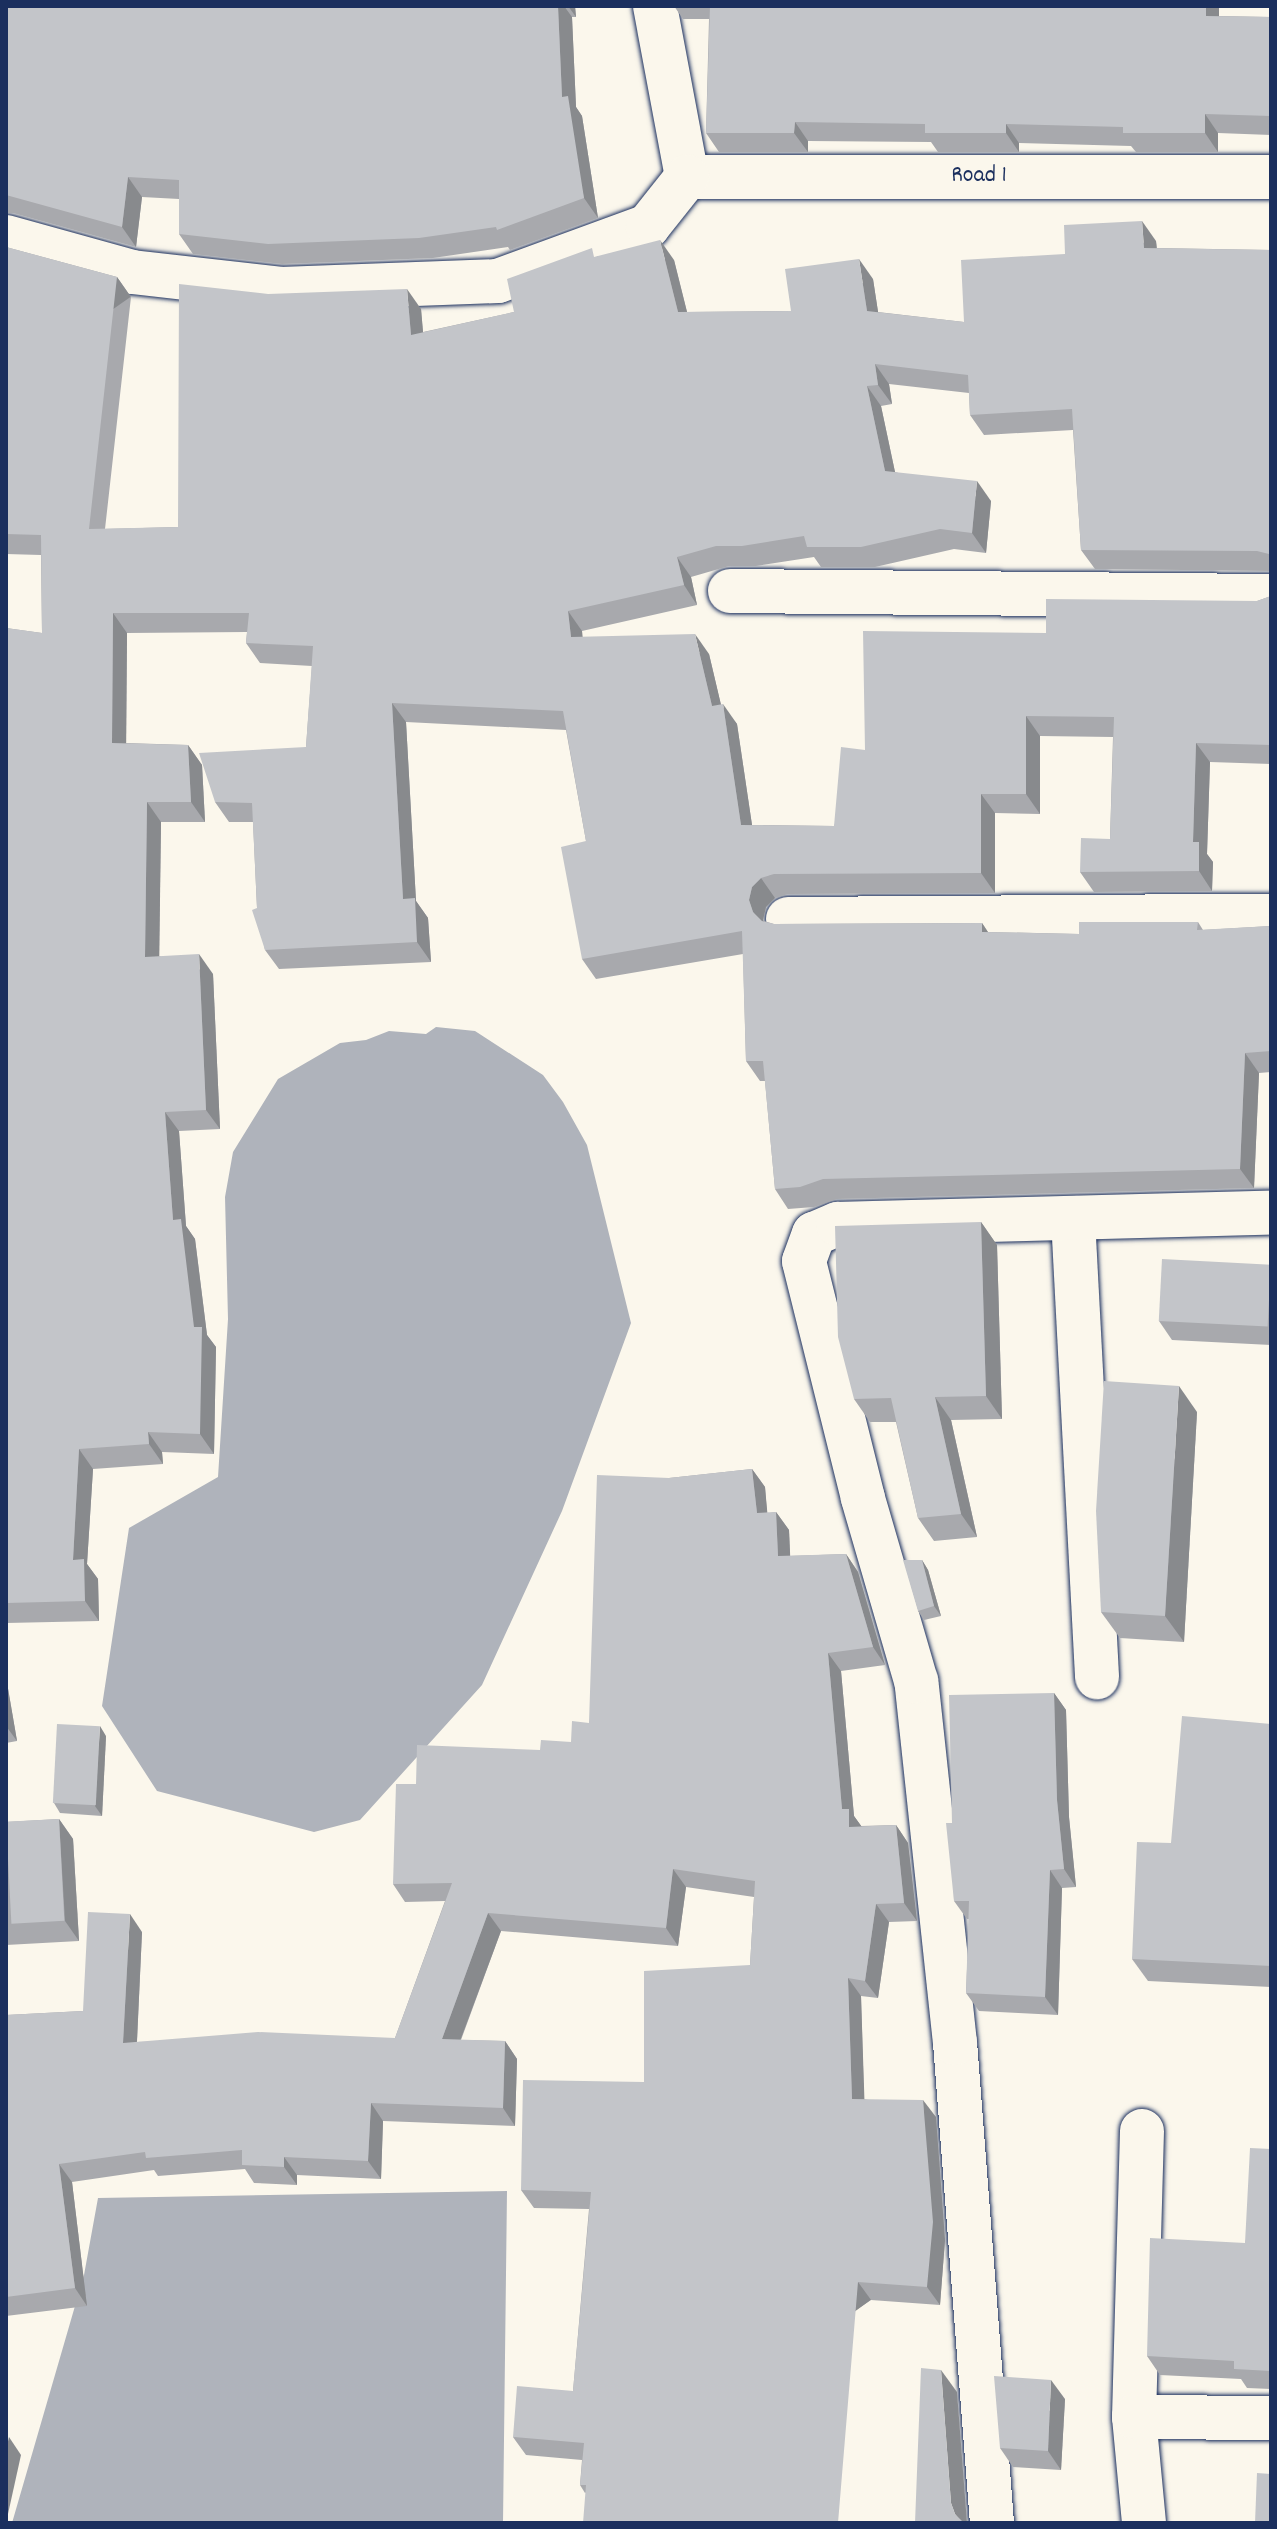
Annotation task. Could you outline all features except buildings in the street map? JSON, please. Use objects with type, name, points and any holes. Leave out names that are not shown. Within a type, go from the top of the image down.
[{"type":"street","points":[[6,237],[132,272],[281,289],[498,281],[648,226],[687,177],[655,6]]},
{"type":"street","name":"Road 1","points":[[687,177],[1271,177]]},
{"type":"street","points":[[730,591],[1271,596]]},
{"type":"street","points":[[788,919],[1271,916]]},
{"type":"street","points":[[992,2523],[955,2043],[916,1681],[863,1498],[804,1261],[814,1234],[838,1224],[1271,1213]]},
{"type":"street","points":[[1073,1218],[1097,1677]]},
{"type":"street","points":[[1142,2131],[1134,2417],[1144,2523]]},
{"type":"street","points":[[1134,2417],[1271,2418]]},
{"type":"shaded area","points":[[436,1027],[475,1031],[543,1075],[563,1102],[587,1145],[631,1323],[562,1511],[482,1685],[360,1820],[314,1832],[157,1791],[102,1706],[129,1528],[218,1477],[228,1319],[225,1197],[233,1152],[278,1079],[340,1043],[366,1040],[389,1031],[426,1034]]},
{"type":"shaded area","points":[[507,2191],[503,2523],[12,2523],[84,2275],[98,2198]]}]
